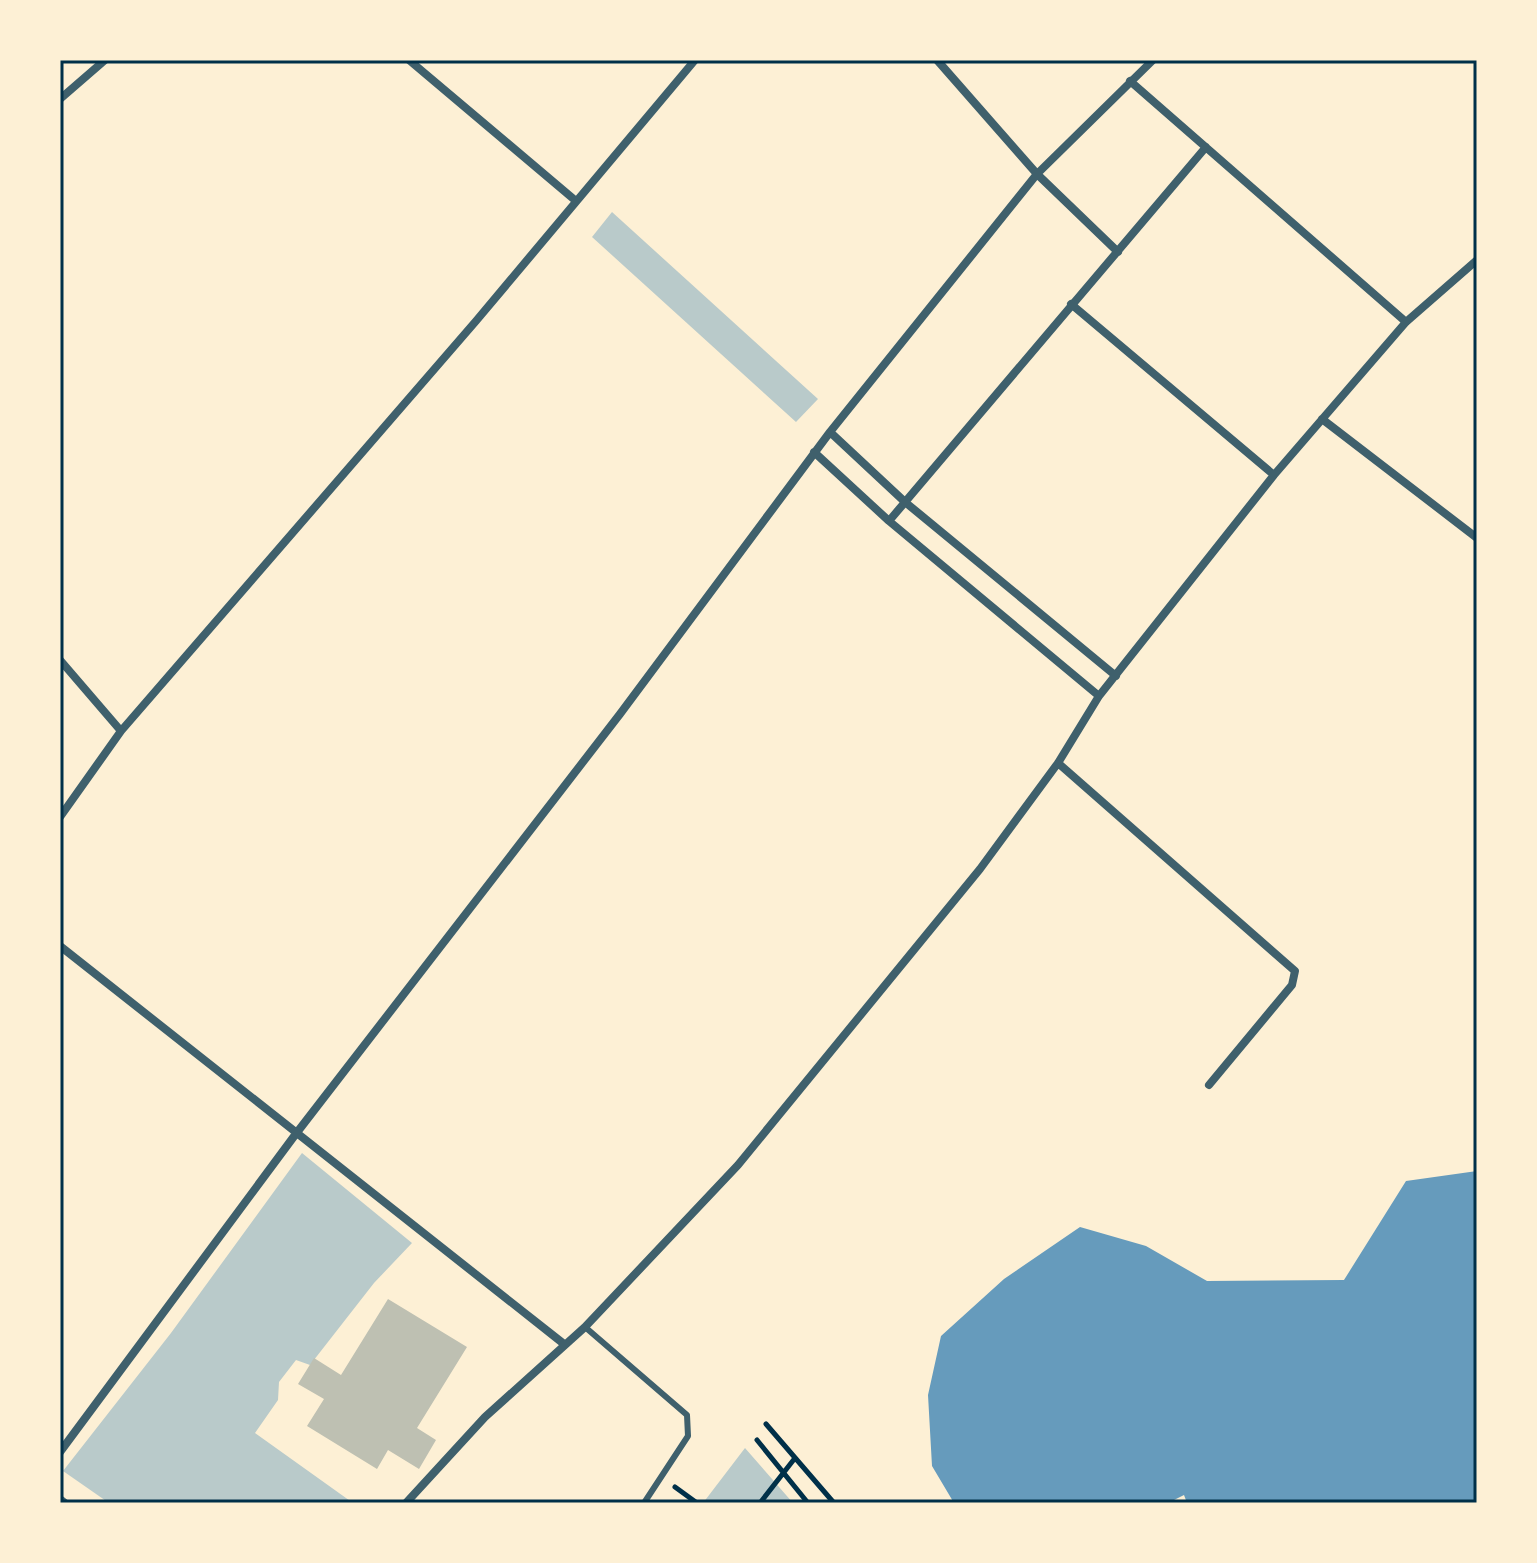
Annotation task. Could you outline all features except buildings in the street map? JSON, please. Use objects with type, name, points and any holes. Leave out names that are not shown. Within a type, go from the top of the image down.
[{"type":"street","points":[[60,99],[105,60]]},
{"type":"street","points":[[409,60],[576,201]]},
{"type":"street","points":[[60,817],[121,731],[695,60]]},
{"type":"street","points":[[937,60],[1037,174],[1118,252]]},
{"type":"street","points":[[60,1452],[295,1135],[620,714],[814,452],[1037,174],[1153,60]]},
{"type":"street","points":[[1130,81],[1406,322]]},
{"type":"street","points":[[889,521],[1206,147]]},
{"type":"street","points":[[406,1503],[485,1417],[585,1327],[738,1165],[980,869],[1058,763],[1099,696],[1274,475],[1406,322],[1477,260]]},
{"type":"street","points":[[1071,304],[1274,475]]},
{"type":"street","points":[[1322,419],[1477,538]]},
{"type":"street","points":[[830,432],[905,502],[1116,676]]},
{"type":"street","points":[[814,452],[889,521],[1099,696]]},
{"type":"street","points":[[60,660],[121,731]]},
{"type":"street","points":[[1058,763],[1295,971],[1292,985],[1209,1085]]},
{"type":"street","points":[[60,946],[295,1135],[564,1344]]},
{"type":"street","points":[[60,1499],[65,1503]]},
{"type":"lane","points":[[585,1327],[687,1415],[688,1436],[644,1503]]},
{"type":"path","points":[[766,1424],[834,1503]]},
{"type":"path","points":[[757,1440],[808,1503]]},
{"type":"path","points":[[760,1503],[795,1458]]},
{"type":"path","points":[[661,1477],[697,1503]]},
{"type":"shaded area","points":[[612,212],[818,399],[796,422],[592,237]]},
{"type":"shaded area","points":[[302,1153],[412,1243],[374,1283],[310,1365],[296,1360],[279,1382],[278,1400],[255,1433],[353,1503],[109,1503],[63,1471],[171,1333]]},
{"type":"shaded area","points":[[745,1448],[793,1503],[703,1503]]},
{"type":"water","points":[[1477,1171],[1477,1503],[1187,1503],[1184,1495],[1168,1503],[954,1503],[932,1466],[928,1395],[941,1336],[1004,1279],[1080,1227],[1146,1246],[1207,1281],[1344,1280],[1406,1181]]}]
